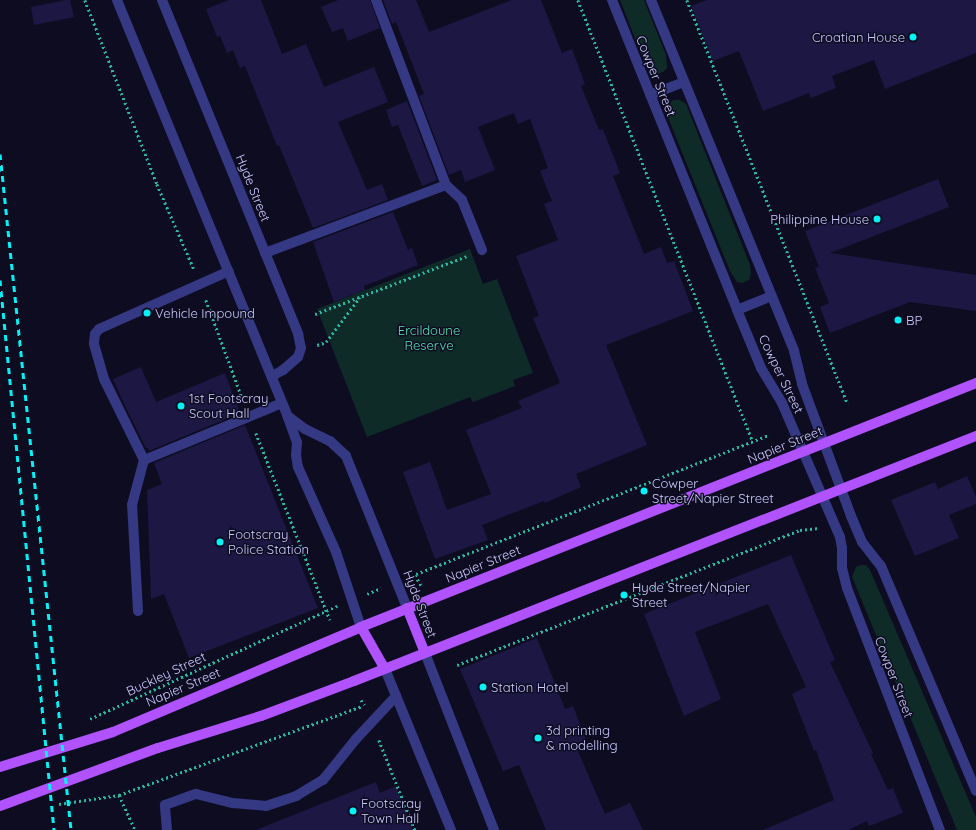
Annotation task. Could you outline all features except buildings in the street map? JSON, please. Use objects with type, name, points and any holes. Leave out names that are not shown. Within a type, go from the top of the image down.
[{"type":"main road","name":"Napier Street","points":[[0,767],[113,732],[407,608],[976,383]]},
{"type":"main road","points":[[0,806],[158,748],[261,716],[385,669],[976,436]]},
{"type":"main road","name":"Hyde Street","points":[[407,608],[425,652]]},
{"type":"main road","name":"Hyde Street","points":[[361,627],[385,669]]},
{"type":"street","name":"Hyde Street","points":[[118,0],[288,415],[297,442],[296,455],[298,466],[336,552],[361,627]]},
{"type":"street","name":"Hyde Street","points":[[162,0],[298,334],[300,352]]},
{"type":"street","points":[[376,0],[446,184],[462,200],[482,250]]},
{"type":"street","name":"Cowper Street","points":[[612,0],[761,368],[782,403],[842,542],[842,568],[847,588],[940,830]]},
{"type":"street","name":"Cowper Street","points":[[651,0],[794,351],[802,384],[862,542],[881,566],[976,791]]},
{"type":"street","points":[[650,95],[684,82]]},
{"type":"street","points":[[265,253],[446,184]]},
{"type":"street","points":[[138,611],[132,505],[144,460],[104,380],[94,344],[95,334],[99,329],[229,271]]},
{"type":"street","points":[[737,310],[771,296]]},
{"type":"street","points":[[272,376],[296,361],[300,352]]},
{"type":"street","points":[[144,460],[282,403]]},
{"type":"street","name":"Hyde Street","points":[[288,415],[298,424],[330,441],[346,456],[407,608]]},
{"type":"street","name":"Hyde Street","points":[[425,652],[494,830]]},
{"type":"street","name":"Hyde Street","points":[[385,669],[451,830]]},
{"type":"street","points":[[167,830],[165,805],[196,794],[233,803],[266,806],[296,796],[323,780],[396,696]]},
{"type":"path","points":[[85,0],[157,184],[200,283],[250,416],[330,620]]},
{"type":"path","points":[[578,0],[754,440]]},
{"type":"path","points":[[687,0],[848,404]]},
{"type":"path","points":[[315,314],[482,250]]},
{"type":"path","points":[[300,352],[326,342],[360,297]]},
{"type":"path","points":[[416,574],[768,435]]},
{"type":"path","points":[[457,665],[800,530],[825,527]]},
{"type":"path","points":[[360,597],[387,585]]},
{"type":"path","name":"Buckley Street","points":[[86,721],[337,606]]},
{"type":"path","points":[[361,700],[365,705],[415,830]]},
{"type":"path","points":[[56,804],[119,795],[365,705],[372,704]]},
{"type":"path","points":[[119,795],[135,830]]},
{"type":"green space","points":[[620,0],[644,0],[666,55],[667,68],[663,72],[658,74],[653,73],[646,66]]},
{"type":"green space","points":[[673,100],[680,100],[686,104],[750,265],[751,274],[749,280],[742,283],[737,282],[730,271],[667,115],[666,108]]},
{"type":"green space","name":"Ercildoune Reserve","points":[[470,249],[483,284],[497,279],[533,373],[513,380],[515,386],[473,402],[470,397],[367,437],[317,309]]},
{"type":"green space","points":[[866,565],[870,570],[976,817],[976,830],[957,830],[852,577],[856,567]]},
{"type":"railway","points":[[0,154],[71,830]]},
{"type":"railway","points":[[0,280],[54,830]]},
{"type":"place","name":"Croatian House","points":[[913,37]]},
{"type":"place","name":"Philippine House","points":[[877,219]]},
{"type":"place","name":"Vehicle Impound","points":[[147,313]]},
{"type":"place","name":"BP","points":[[898,320]]},
{"type":"place","name":"1st Footscray Scout Hall","points":[[181,406]]},
{"type":"place","name":"Cowper Street/Napier Street","points":[[644,491]]},
{"type":"place","name":"Footscray Police Station","points":[[220,542]]},
{"type":"place","name":"Hyde Street/Napier Street","points":[[624,595]]},
{"type":"place","name":"Station Hotel","points":[[483,687]]},
{"type":"place","name":"3d printing & modelling","points":[[538,738]]},
{"type":"place","name":"Footscray Town Hall","points":[[353,811]]}]
